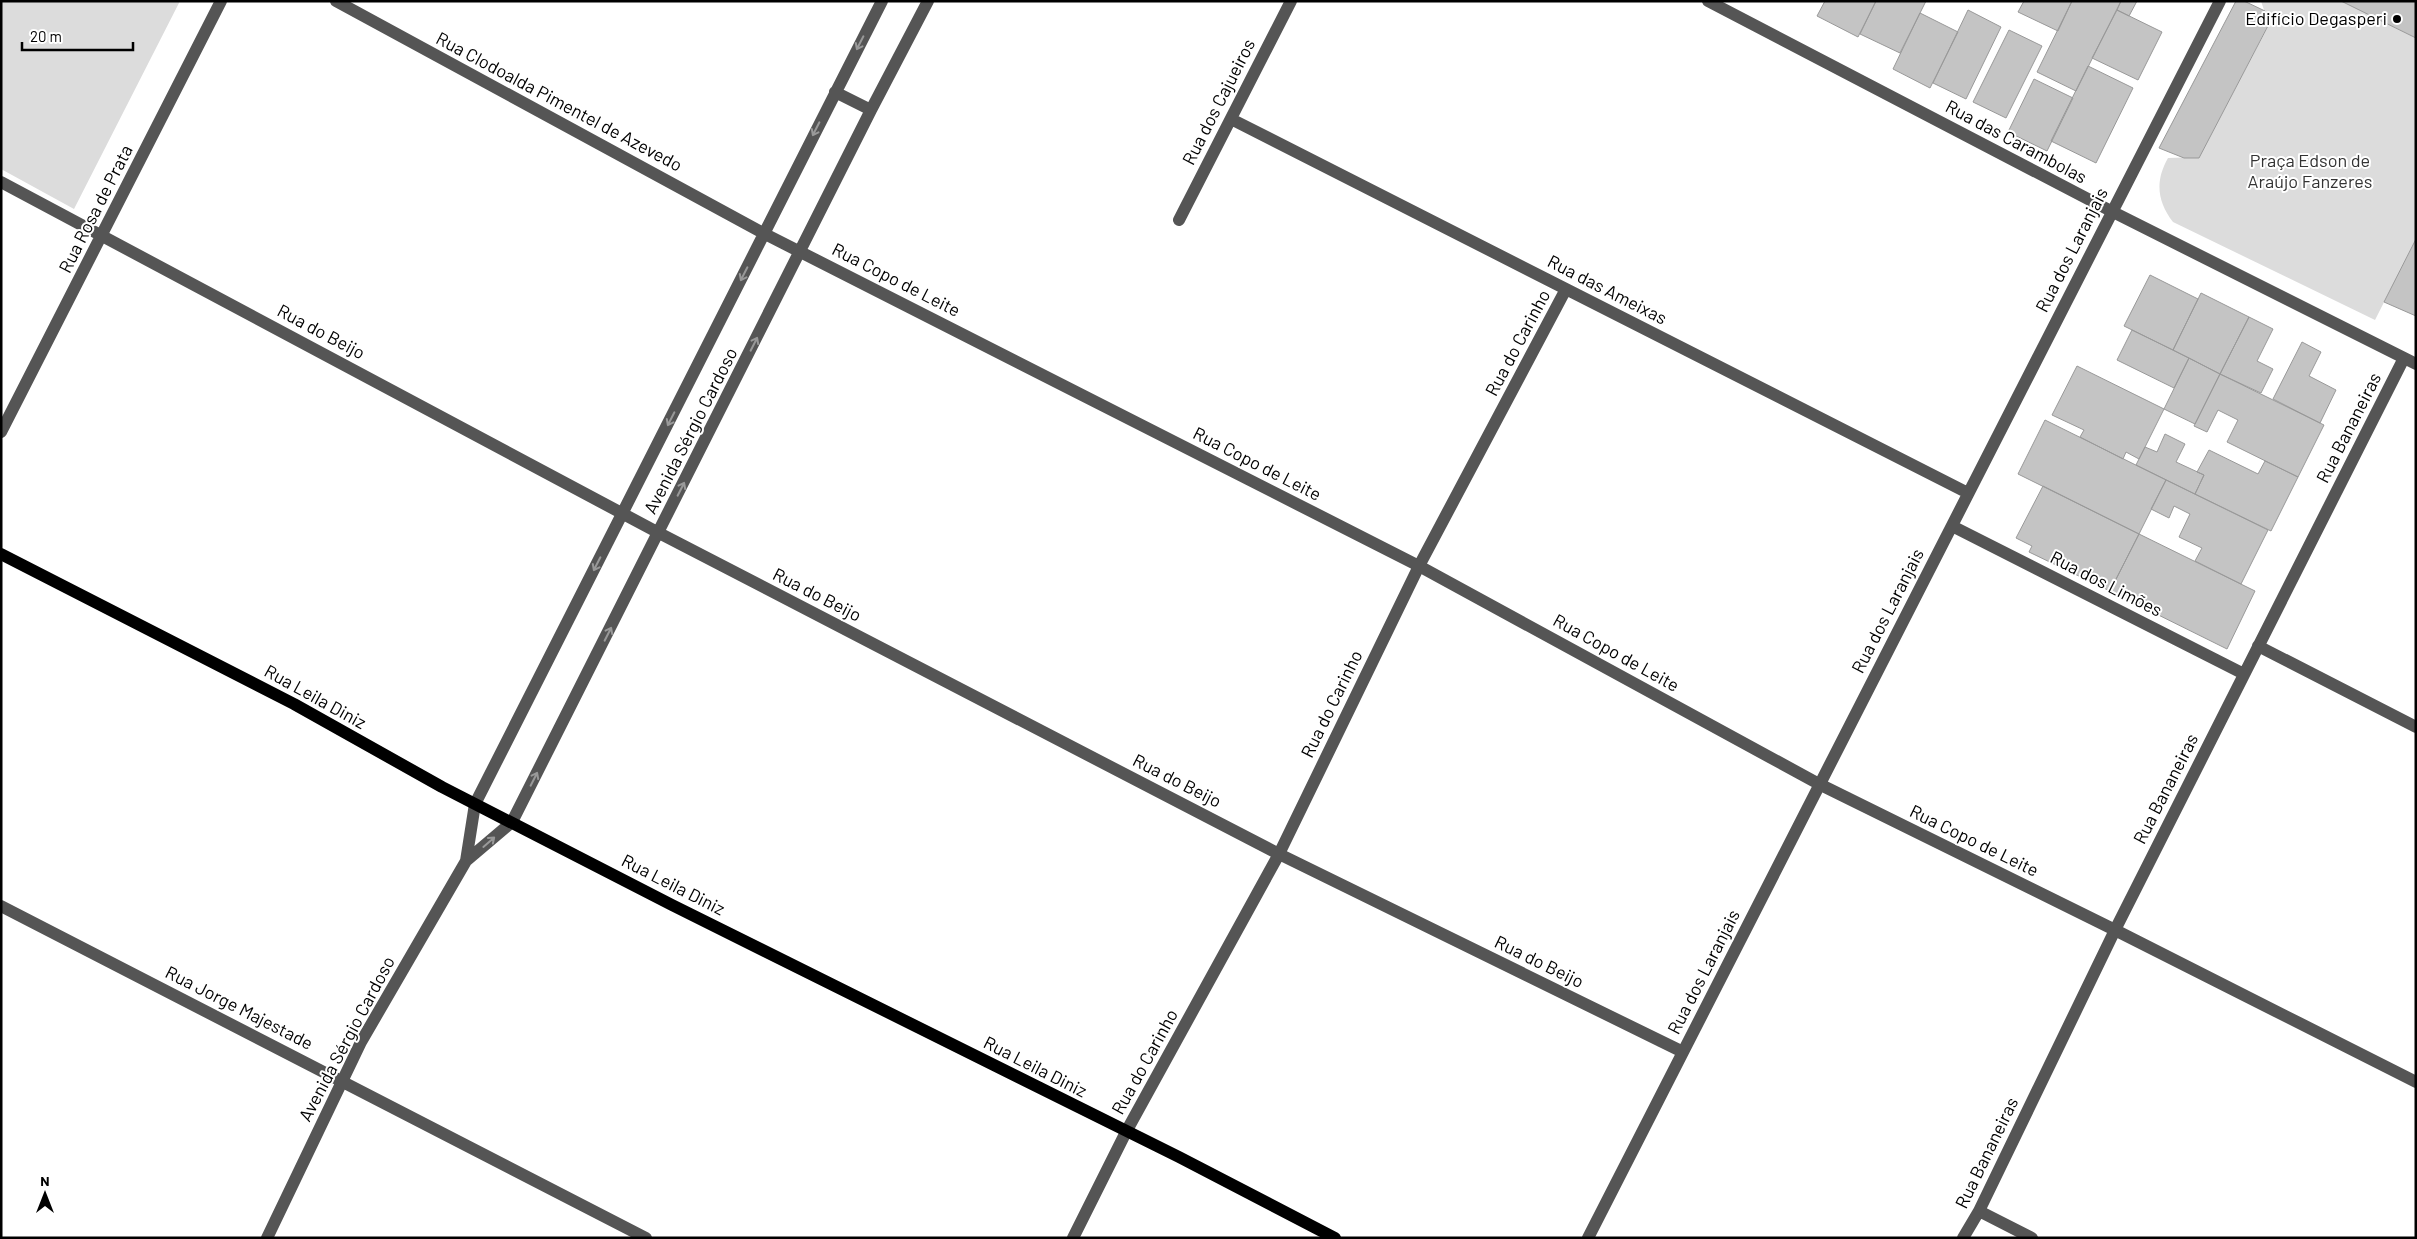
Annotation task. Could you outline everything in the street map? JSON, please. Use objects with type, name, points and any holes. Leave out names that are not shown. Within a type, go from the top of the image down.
[{"type":"main road","name":"Rua Leila Diniz","points":[[1,554],[294,704],[475,804],[1178,1157],[1335,1238]]},
{"type":"street","name":"Rua Rosa de Prata","points":[[1,432],[221,1]]},
{"type":"street","name":"Rua Clodoalda Pimentel de Azevedo","points":[[336,1],[801,252]]},
{"type":"street","name":"Avenida Sérgio Cardoso","points":[[466,862],[475,804],[882,1]]},
{"type":"street","name":"Avenida Sérgio Cardoso","points":[[267,1238],[361,1042],[466,862],[512,822],[871,110],[928,1]]},
{"type":"street","name":"Rua dos Cajueiros","points":[[1179,220],[1291,1]]},
{"type":"street","name":"Rua das Carambolas","points":[[1708,1],[2111,211],[2410,361]]},
{"type":"street","name":"Rua dos Laranjais","points":[[1588,1238],[2111,211],[2220,1]]},
{"type":"street","points":[[835,92],[871,110]]},
{"type":"street","name":"Rua das Ameixas","points":[[1231,119],[1968,493]]},
{"type":"street","name":"Rua do Beijo","points":[[1,182],[623,514],[1279,854],[1683,1052]]},
{"type":"street","name":"Rua Copo de Leite","points":[[801,252],[1419,566],[1819,784],[2115,930],[2416,1082]]},
{"type":"street","name":"Rua do Carinho","points":[[1073,1238],[1126,1132],[1279,854],[1419,566],[1566,289]]},
{"type":"street","name":"Rua Bananeiras","points":[[1963,1238],[1979,1211],[2115,930],[2258,646],[2410,361]]},
{"type":"street","name":"Rua dos Limões","points":[[1952,526],[2244,674]]},
{"type":"street","points":[[2258,646],[2416,727]]},
{"type":"street","name":"Rua Jorge Majestade","points":[[1,906],[646,1238]]},
{"type":"street","points":[[1979,1211],[2032,1238]]},
{"type":"green space","points":[[1,1],[180,1],[74,209],[1,169]]},
{"type":"green space","name":"Praça Edson de Araújo Fanzeres","points":[[2261,1],[2341,1],[2416,38],[2416,239],[2375,320],[2173,222],[2161,199],[2161,175],[2168,158],[2199,157],[2269,25]]},
{"type":"building","points":[[1825,1],[1876,1],[1858,37],[1817,16]]},
{"type":"building","points":[[1876,1],[1926,1],[1900,53],[1860,34]]},
{"type":"building","points":[[2024,1],[2072,1],[2058,31],[2018,12]]},
{"type":"building","points":[[2072,1],[2121,1],[2076,91],[2037,72]]},
{"type":"building","points":[[2121,1],[2137,1],[2129,16],[2117,10]]},
{"type":"building","points":[[2236,1],[2244,1],[2265,11],[2269,24],[2199,158],[2184,158],[2159,148]]},
{"type":"building","name":"Edifício Degasperi","points":[[2341,1],[2416,1],[2416,38]]},
{"type":"building","points":[[1968,10],[2001,27],[1966,99],[1933,83]]},
{"type":"building","points":[[2117,10],[2162,32],[2138,80],[2092,58]]},
{"type":"building","points":[[1920,13],[1958,32],[1930,88],[1893,69]]},
{"type":"building","points":[[2009,30],[2042,46],[2006,118],[1973,102]]},
{"type":"building","points":[[2088,66],[2133,88],[2096,163],[2051,141]]},
{"type":"building","points":[[2034,79],[2073,98],[2047,151],[2008,132]]},
{"type":"building","points":[[2416,239],[2416,316],[2384,302]]},
{"type":"building","points":[[2150,275],[2198,299],[2173,350],[2124,326]]},
{"type":"building","points":[[2201,293],[2249,317],[2220,374],[2173,350]]},
{"type":"building","points":[[2249,317],[2273,329],[2257,361],[2273,369],[2261,393],[2220,374]]},
{"type":"building","points":[[2132,330],[2189,358],[2174,388],[2117,360]]},
{"type":"building","points":[[2302,342],[2321,352],[2309,376],[2336,390],[2320,423],[2273,399]]},
{"type":"building","points":[[2189,358],[2220,374],[2195,424],[2164,409]]},
{"type":"building","points":[[2077,366],[2164,409],[2139,459],[2126,452],[2123,459],[2080,437],[2084,430],[2052,415]]},
{"type":"building","points":[[2220,374],[2324,425],[2298,477],[2227,442],[2238,420],[2218,410],[2207,432],[2194,426]]},
{"type":"building","points":[[2045,420],[2166,480],[2139,534],[2018,474]]},
{"type":"building","points":[[2165,434],[2185,444],[2176,462],[2204,475],[2195,494],[2136,465],[2145,447],[2157,452]]},
{"type":"building","points":[[2209,450],[2258,474],[2265,461],[2298,477],[2271,531],[2195,494],[2204,475],[2197,472]]},
{"type":"building","points":[[2166,480],[2268,530],[2241,584],[2195,561],[2202,548],[2179,537],[2190,514],[2174,506],[2169,518],[2151,509]]},
{"type":"building","points":[[2043,486],[2139,534],[2110,591],[2029,552],[2032,546],[2016,538]]},
{"type":"building","points":[[2139,534],[2255,591],[2227,649],[2110,591]]},
{"type":"place","name":"Edifício Degasperi","points":[[2397,19]]}]
